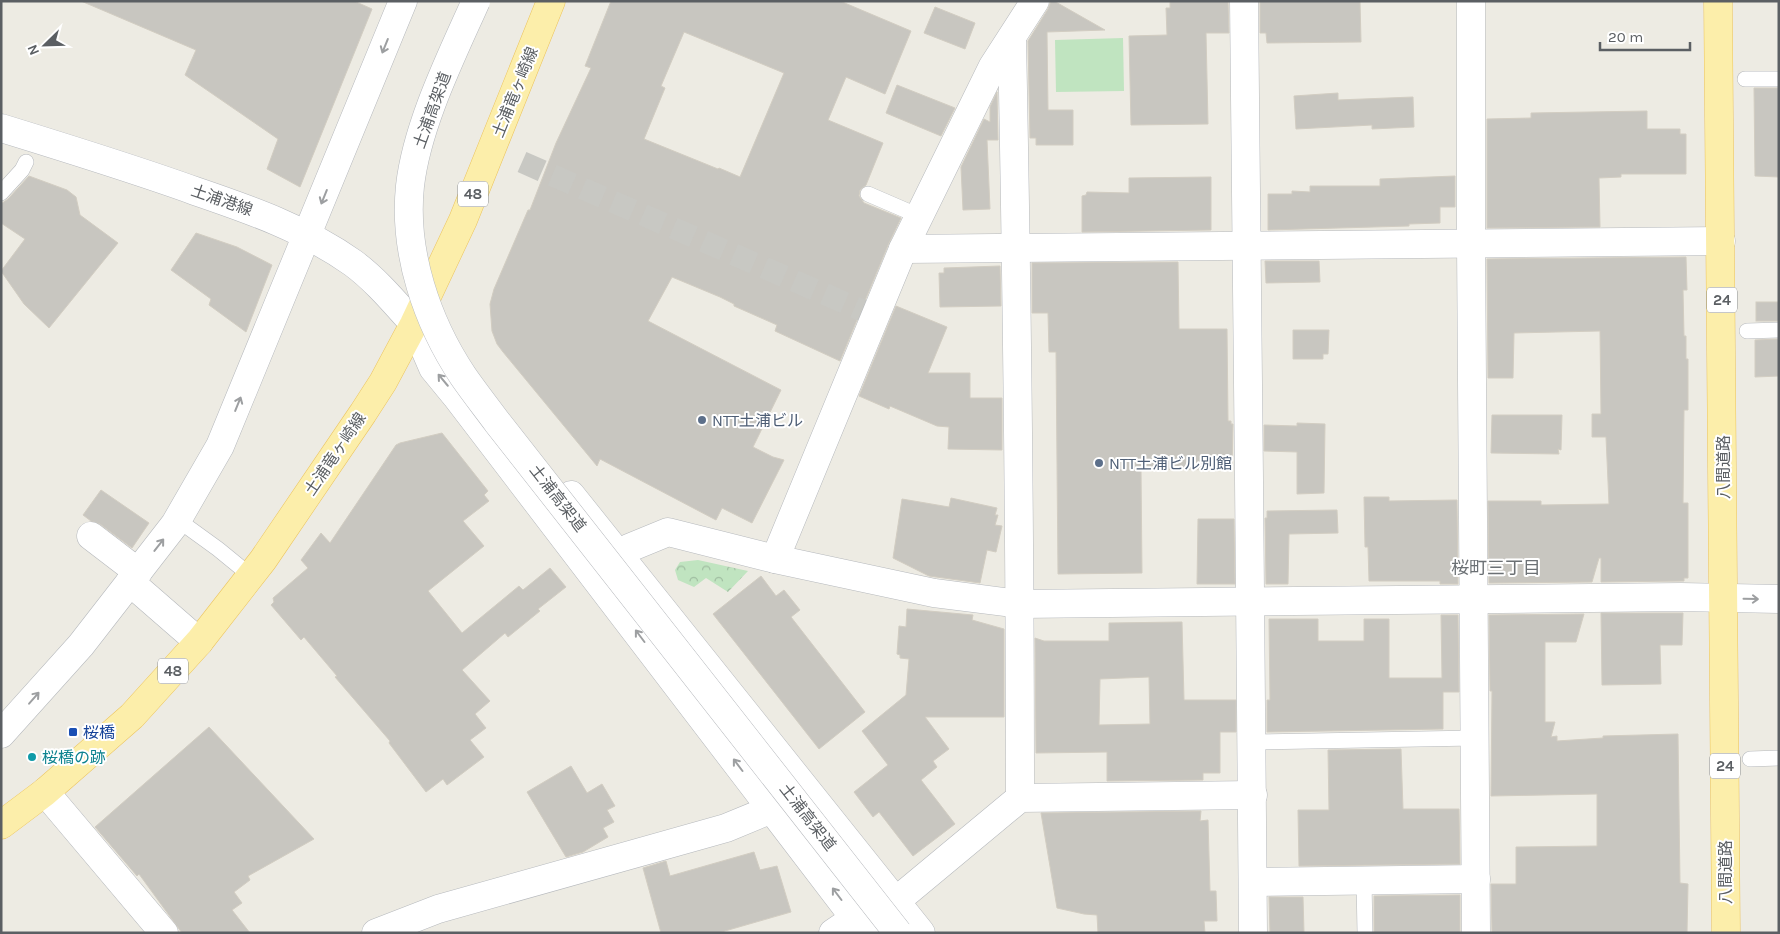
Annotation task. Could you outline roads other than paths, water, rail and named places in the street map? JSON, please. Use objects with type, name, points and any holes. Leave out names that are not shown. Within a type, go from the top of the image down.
[{"type":"main road","name":"土浦竜ヶ崎線","points":[[1,825],[45,792],[132,716],[199,642],[251,576],[384,382],[414,324],[463,220],[551,1]]},
{"type":"main road","name":"八間道路","points":[[1718,1],[1726,933]]},
{"type":"street","points":[[1,734],[81,645],[178,520],[220,446],[403,1]]},
{"type":"street","name":"土浦高架道","points":[[476,1],[432,105],[417,148],[410,186],[409,226],[414,266],[438,331],[463,376],[497,422],[898,933]]},
{"type":"street","points":[[775,559],[903,248],[993,66],[1035,1]]},
{"type":"street","points":[[1244,1],[1253,933]]},
{"type":"street","points":[[1471,1],[1476,933]]},
{"type":"street","points":[[1012,38],[1020,604],[1020,798]]},
{"type":"street","name":"土浦港線","points":[[1,128],[176,184],[262,214],[308,235],[353,263],[372,279],[414,324]]},
{"type":"street","points":[[903,248],[1721,241]]},
{"type":"street","points":[[414,324],[448,345],[619,554],[921,933]]},
{"type":"street","points":[[414,324],[433,368],[772,809],[852,928],[896,900],[1020,798],[1253,795]]},
{"type":"street","points":[[619,554],[668,532],[775,559],[934,593],[1020,604],[1681,597],[1779,599]]},
{"type":"street","points":[[91,536],[199,642]]},
{"type":"street","points":[[45,792],[164,933]]},
{"type":"street","points":[[376,933],[438,909],[726,828],[772,809]]},
{"type":"street","points":[[1253,882],[1476,879]]},
{"type":"lane","points":[[1745,80],[1779,79]]},
{"type":"lane","points":[[1,193],[22,170],[26,162]]},
{"type":"lane","points":[[868,194],[919,216]]},
{"type":"lane","points":[[1747,330],[1779,330]]},
{"type":"lane","points":[[178,520],[251,576]]},
{"type":"lane","points":[[1252,742],[1475,738]]},
{"type":"lane","points":[[1750,759],[1779,758]]},
{"type":"lane","points":[[1364,881],[1365,933]]},
{"type":"tunnel","points":[[522,162],[875,316]]},
{"type":"place","name":"NTT土浦ビル","points":[[702,420]]},
{"type":"place","name":"NTT土浦ビル別館","points":[[1099,463]]},
{"type":"place","name":"桜橋","points":[[73,732]]},
{"type":"place","name":"桜橋の跡","points":[[32,757]]},
{"type":"district","name":"桜町三丁目","points":[[1496,568]]}]
